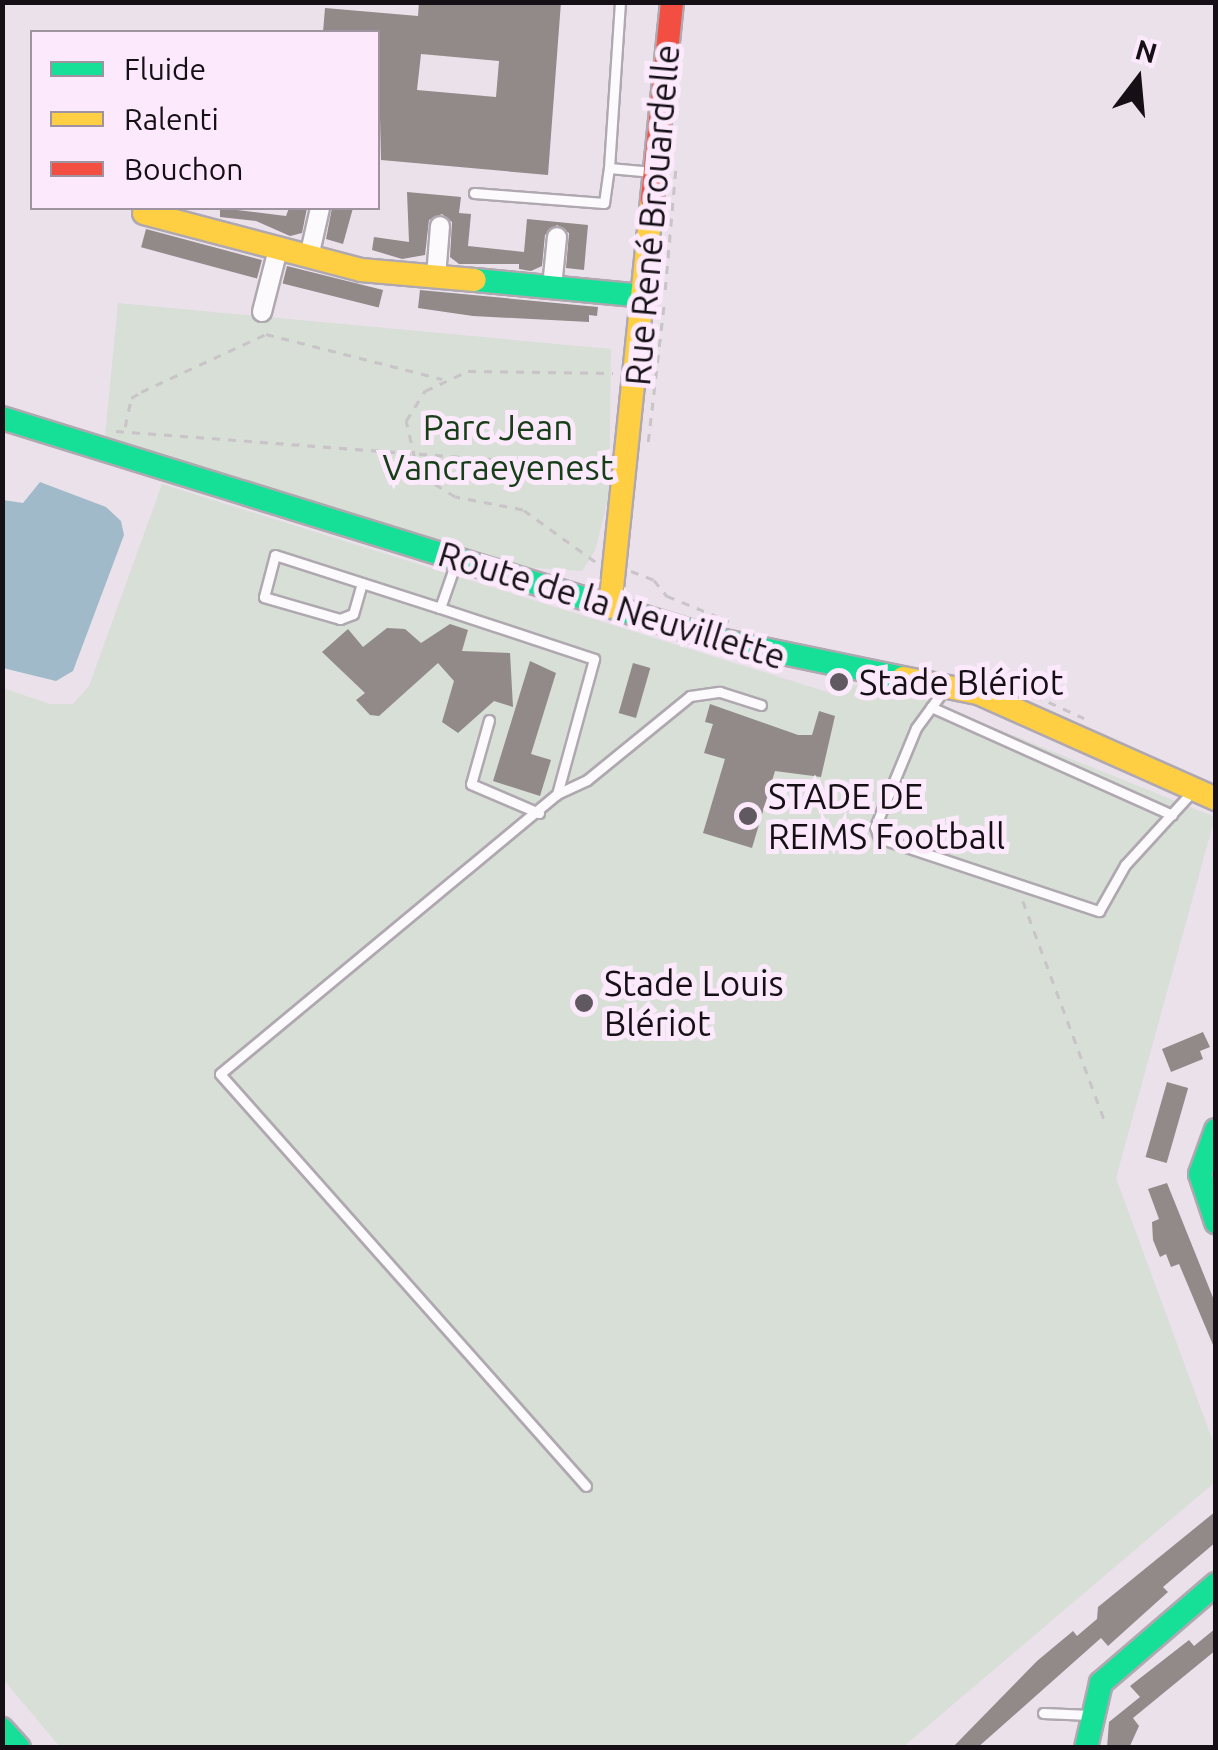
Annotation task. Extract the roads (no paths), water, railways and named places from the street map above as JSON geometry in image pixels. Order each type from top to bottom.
[{"type":"main road","name":"Rue René Brouardelle","points":[[610,607],[619,567],[672,2]]},
{"type":"main road","points":[[144,213],[197,217],[278,249],[361,270],[644,296]]},
{"type":"main road","name":"Route de la Neuvillette","points":[[2,418],[610,607],[799,660],[946,687],[1004,702],[1204,794]]},
{"type":"main road","points":[[1216,1130],[1200,1174],[1216,1222]]},
{"type":"main road","points":[[1086,1748],[1090,1715],[1110,1674],[1216,1584]]},
{"type":"main road","points":[[2,1729],[18,1748]]},
{"type":"street","points":[[308,256],[320,210]]},
{"type":"street","points":[[436,276],[440,226]]},
{"type":"street","points":[[552,287],[557,237]]},
{"type":"street","points":[[262,312],[278,249]]},
{"type":"lane","points":[[474,194],[604,203],[620,2]]},
{"type":"lane","points":[[609,168],[656,172]]},
{"type":"lane","points":[[362,583],[353,614],[340,620],[264,597],[276,555],[440,608],[594,659],[557,794]]},
{"type":"lane","points":[[440,608],[457,559]]},
{"type":"lane","points":[[946,687],[930,707],[876,833],[1017,885],[1100,910],[1125,865],[1172,816],[1204,794]]},
{"type":"lane","points":[[586,1486],[220,1074],[411,910],[452,886],[540,814],[557,794],[587,780],[690,696],[720,692],[760,705]]},
{"type":"lane","points":[[930,707],[1172,816]]},
{"type":"lane","points":[[490,720],[472,784],[540,814]]},
{"type":"lane","points":[[1044,1713],[1090,1715]]},
{"type":"water","points":[[40,482],[106,507],[121,521],[124,535],[73,671],[56,681],[3,668],[3,500],[23,503]]},
{"type":"place","name":"Stade Blériot","points":[[839,682]]},
{"type":"place","name":"STADE DE REIMS Football","points":[[748,816]]},
{"type":"place","name":"Stade Louis Blériot","points":[[584,1003]]},
{"type":"park label","name":"Parc Jean Vancraeyenest","points":[[498,447]]}]
